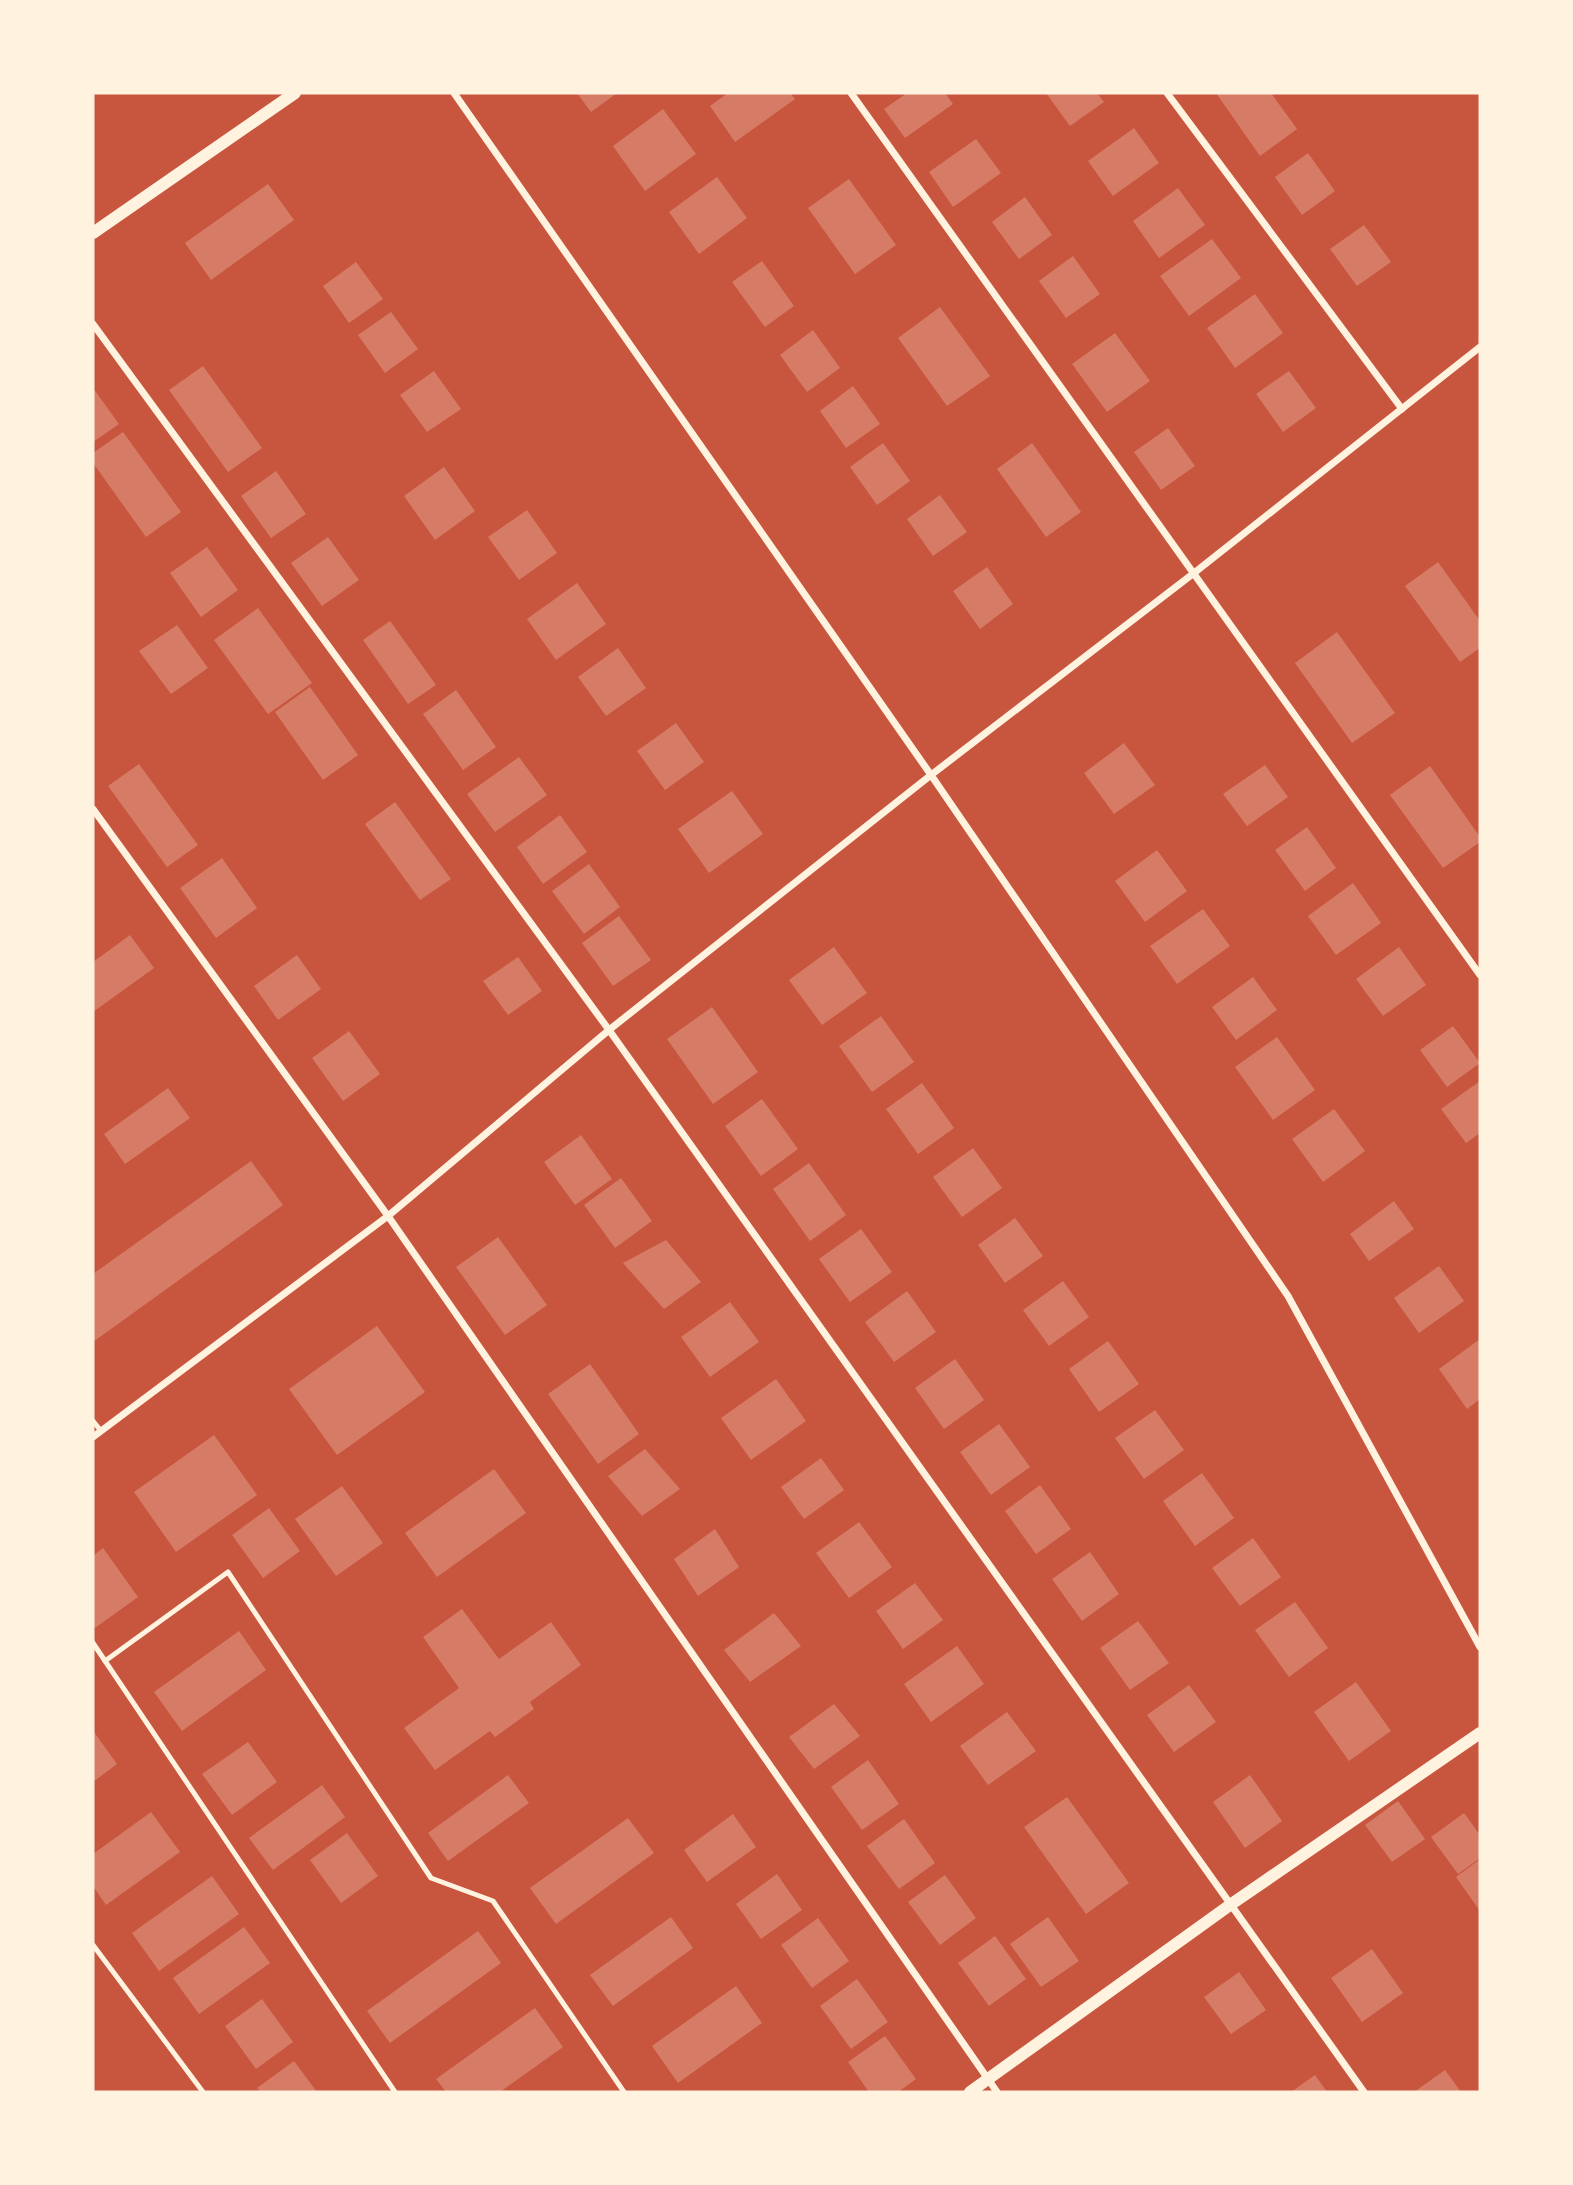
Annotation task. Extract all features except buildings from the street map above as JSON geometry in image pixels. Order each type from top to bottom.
[{"type":"street","points":[[93,233],[295,93]]},
{"type":"street","points":[[454,93],[931,775],[1288,1296],[1480,1647]]},
{"type":"street","points":[[850,93],[1480,975]]},
{"type":"street","points":[[1167,93],[1402,409]]},
{"type":"street","points":[[93,324],[609,1030],[1364,2092]]},
{"type":"street","points":[[93,1437],[388,1216],[609,1030],[1480,347]]},
{"type":"street","points":[[93,809],[388,1216],[998,2092]]},
{"type":"street","points":[[970,2092],[1230,1905],[1480,1733]]},
{"type":"lane","points":[[93,1421],[101,1431]]},
{"type":"lane","points":[[105,1661],[228,1572],[431,1878],[494,1901],[624,2092]]},
{"type":"lane","points":[[93,1643],[395,2092]]},
{"type":"lane","points":[[93,1945],[203,2092]]}]
